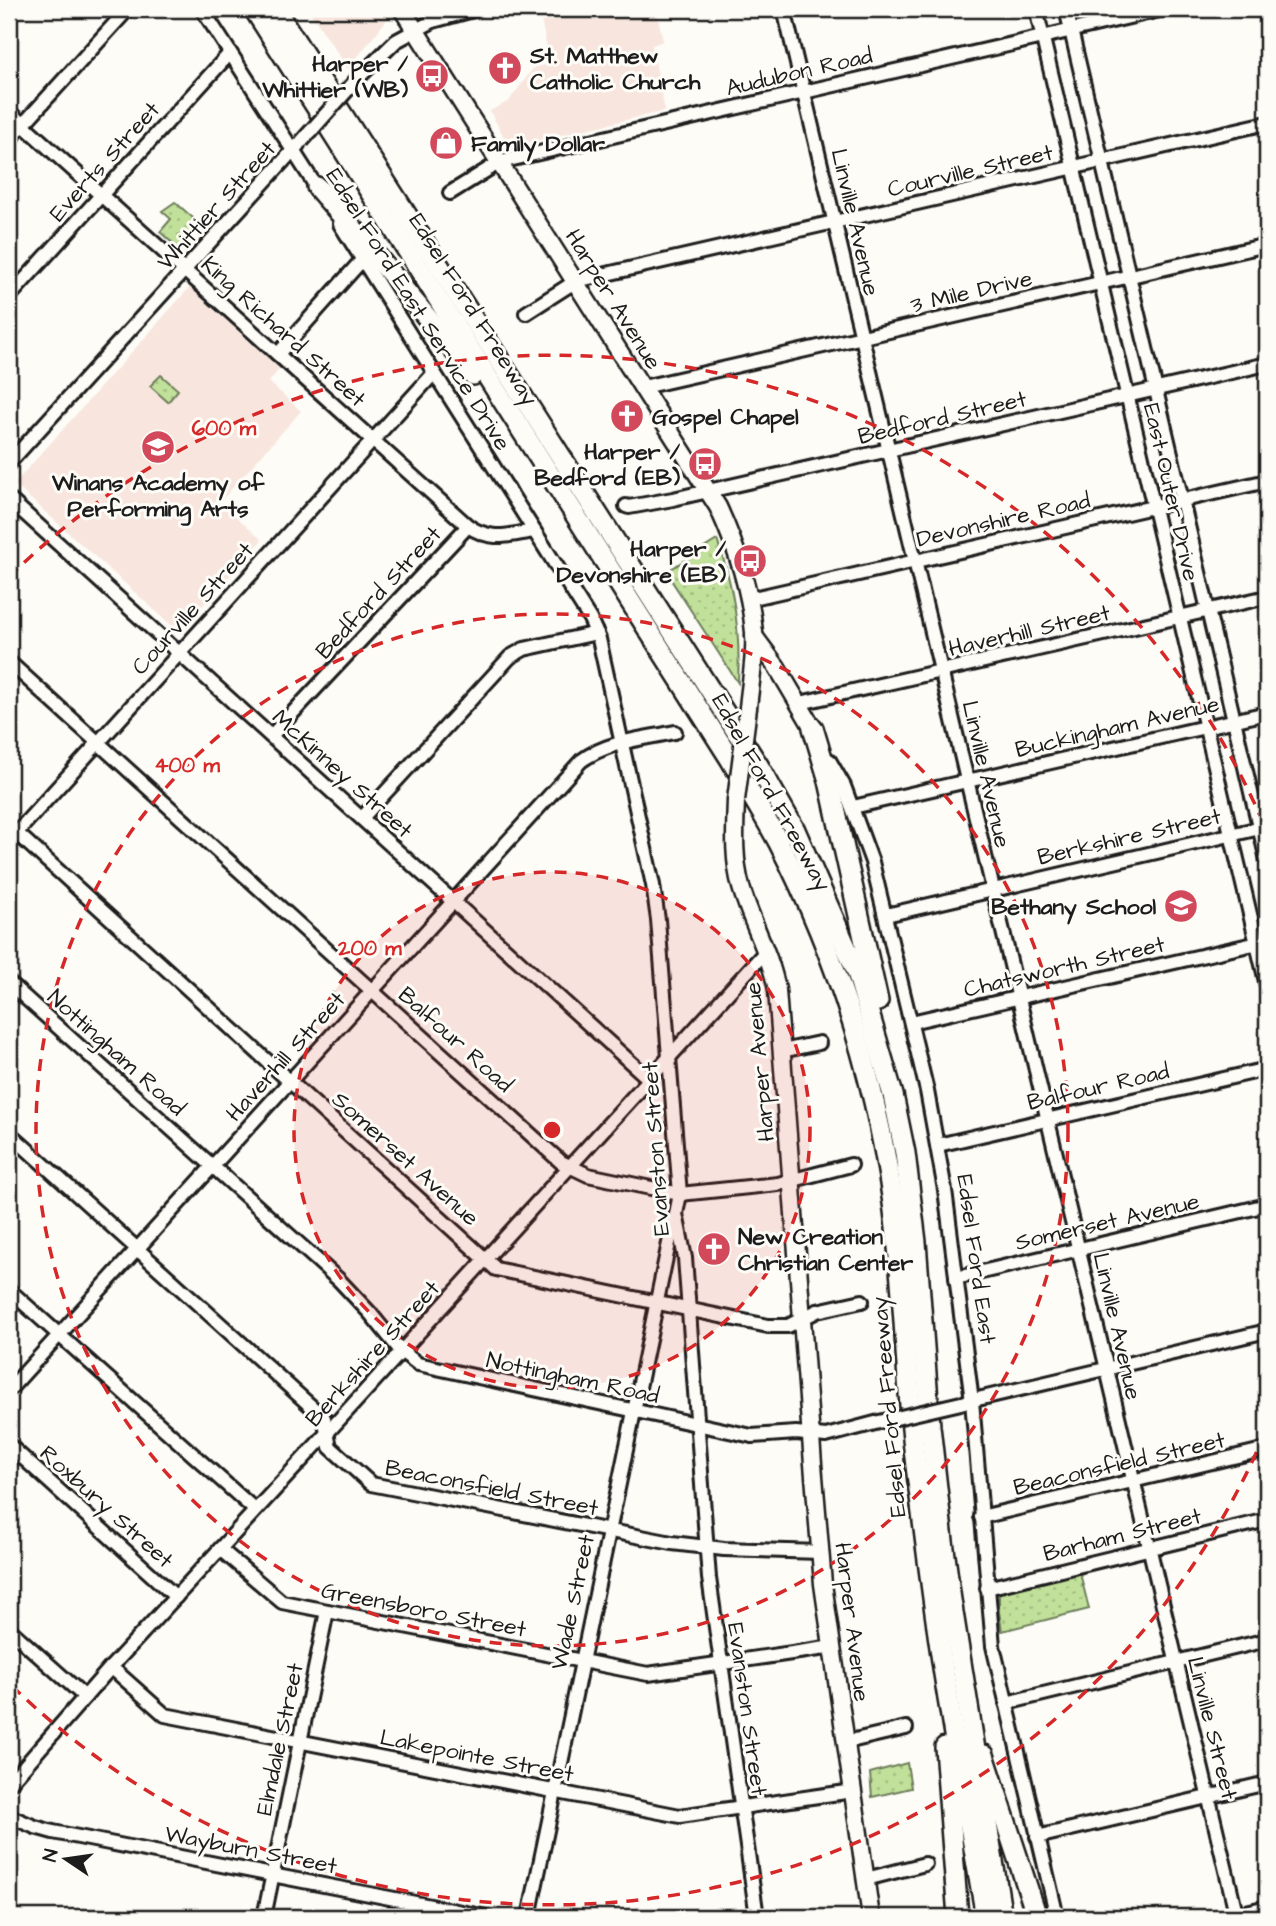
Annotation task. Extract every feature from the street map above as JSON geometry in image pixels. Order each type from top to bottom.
[{"type":"highway","name":"Edsel Ford Freeway","points":[[254,9],[731,760],[783,853],[809,907],[842,989],[874,1102],[893,1207],[912,1431],[932,1592],[986,1917]]},
{"type":"highway","name":"Edsel Ford Freeway","points":[[275,9],[770,787],[795,830],[857,972],[893,1095],[905,1153],[915,1229],[930,1426],[943,1541],[1002,1917]]},
{"type":"highway","points":[[317,187],[459,356],[508,424],[522,431]]},
{"type":"highway","points":[[813,728],[829,781],[864,937],[887,1045],[893,1095]]},
{"type":"highway","points":[[944,1676],[944,1732],[958,1917]]},
{"type":"highway","points":[[971,1728],[988,1765],[1037,1917]]},
{"type":"main road","name":"Harper Avenue","points":[[402,9],[708,490],[733,544],[749,599],[754,636],[736,800],[734,829],[737,867],[744,897],[774,971],[778,990],[821,1552],[872,1917]]},
{"type":"main road","name":"Edsel Ford East","points":[[754,636],[777,667],[813,728]]},
{"type":"street","points":[[9,139],[128,9]]},
{"type":"street","name":"Edsel Ford East Service Drive","points":[[202,9],[230,53],[298,145],[317,187],[597,633]]},
{"type":"street","name":"Whittier Street","points":[[9,463],[358,78],[396,41],[433,21],[477,9]]},
{"type":"street","name":"Linville Avenue","points":[[784,9],[1149,1549]]},
{"type":"street","name":"East Outer Drive","points":[[1036,9],[1231,834],[1262,942],[1267,986]]},
{"type":"street","name":"East Outer Drive","points":[[1066,9],[1267,860]]},
{"type":"street","name":"Audubon Road","points":[[450,193],[500,162],[1164,9]]},
{"type":"street","name":"Everts Street","points":[[9,297],[230,53]]},
{"type":"street","name":"King Richard Street","points":[[9,112],[468,526]]},
{"type":"street","name":"Courville Street","points":[[526,313],[576,281],[1267,123]]},
{"type":"street","name":"3 Mile Drive","points":[[643,387],[1267,245]]},
{"type":"street","points":[[278,354],[362,260]]},
{"type":"street","name":"Bedford Street","points":[[626,506],[633,507],[888,451],[1267,364]]},
{"type":"street","name":"Courville Street","points":[[11,833],[98,743],[433,373]]},
{"type":"street","name":"Devonshire Road","points":[[749,599],[1267,481]]},
{"type":"street","name":"McKinney Street","points":[[9,499],[649,1079]]},
{"type":"street","name":"Bedford Street","points":[[271,736],[468,526],[477,533],[500,537],[534,531]]},
{"type":"street","name":"Haverhill Street","points":[[800,703],[1267,597]]},
{"type":"street","points":[[362,818],[510,657],[524,649],[597,633]]},
{"type":"street","name":"Evanston Street","points":[[597,633],[653,885],[658,920],[680,1194],[676,1214],[685,1258],[706,1547],[757,1917]]},
{"type":"street","name":"Balfour Road","points":[[9,662],[561,1163],[588,1175],[680,1194],[778,1184],[851,1165]]},
{"type":"street","name":"Buckingham Avenue","points":[[853,807],[1267,713]]},
{"type":"street","name":"Edsel Ford East","points":[[813,728],[844,786],[872,862],[938,1145],[956,1278],[993,1646],[1057,1917]]},
{"type":"street","name":"Haverhill Street","points":[[9,1390],[581,761],[598,750],[675,732]]},
{"type":"street","name":"Berkshire Street","points":[[886,915],[1260,828]]},
{"type":"street","name":"Somerset Avenue","points":[[11,833],[496,1269],[768,1326],[788,1326],[817,1311],[862,1301]]},
{"type":"street","name":"Chatsworth Street","points":[[911,1022],[1262,942]]},
{"type":"street","name":"Berkshire Street","points":[[9,1784],[111,1667],[766,951]]},
{"type":"street","name":"Nottingham Road","points":[[9,983],[339,1280],[401,1351],[418,1364],[752,1436],[796,1433],[826,1436],[1267,1331]]},
{"type":"street","points":[[782,1051],[819,1043]]},
{"type":"street","name":"Balfour Road","points":[[938,1145],[1267,1069]]},
{"type":"street","name":"Beaconsfield Street","points":[[9,1133],[324,1418],[330,1447],[371,1484],[672,1543],[821,1552]]},
{"type":"street","name":"Somerset Avenue","points":[[956,1278],[1267,1205]]},
{"type":"street","name":"Wade Street","points":[[529,1917],[676,1214]]},
{"type":"street","points":[[9,1290],[255,1510]]},
{"type":"street","name":"Roxbury Street","points":[[9,1445],[176,1597]]},
{"type":"street","name":"Beaconsfield Street","points":[[981,1517],[1267,1449]]},
{"type":"street","name":"Barham Street","points":[[987,1588],[1267,1520]]},
{"type":"street","name":"Greensboro Street","points":[[220,1549],[282,1602],[648,1674],[833,1647]]},
{"type":"street","name":"Linville Street","points":[[1149,1549],[1208,1797],[1233,1916]]},
{"type":"street","name":"Elmdale Street","points":[[264,1917],[327,1611]]},
{"type":"street","points":[[9,1629],[85,1697]]},
{"type":"street","points":[[1006,1703],[1267,1640]]},
{"type":"street","name":"Lakepointe Street","points":[[111,1667],[165,1716],[680,1816],[853,1791]]},
{"type":"street","points":[[846,1742],[906,1728]]},
{"type":"street","points":[[1037,1838],[1267,1783]]},
{"type":"street","name":"Wayburn Street","points":[[9,1816],[35,1828],[53,1832],[487,1917]]},
{"type":"street","points":[[866,1879],[925,1864]]},
{"type":"street","points":[[1233,1916],[1267,1907]]},
{"type":"shaded area","points":[[308,9],[384,9],[389,17],[348,69]]},
{"type":"shaded area","points":[[539,9],[656,9],[663,41],[652,45],[665,111],[509,147],[490,111],[509,101],[534,67],[550,64]]},
{"type":"shaded area","name":"Winans Academy of Performing Arts","points":[[190,287],[280,368],[269,382],[301,411],[220,502],[262,540],[179,632],[14,484]]},
{"type":"green space","points":[[175,202],[201,225],[179,249],[160,232],[171,219],[162,211]]},
{"type":"green space","points":[[161,375],[178,390],[168,402],[150,386]]},
{"type":"green space","points":[[717,540],[735,610],[738,683],[666,572]]},
{"type":"green space","points":[[1080,1573],[1089,1609],[1002,1631],[999,1593]]},
{"type":"green space","points":[[907,1763],[911,1788],[872,1797],[870,1773]]},
{"type":"place","name":"St. Matthew Catholic Church","points":[[505,68]]},
{"type":"place","name":"Harper / Whittier (WB)","points":[[432,76]]},
{"type":"place","name":"Family Dollar","points":[[446,143]]},
{"type":"place","name":"Gospel Chapel","points":[[627,416]]},
{"type":"place","name":"Winans Academy of Performing Arts","points":[[158,447]]},
{"type":"place","name":"Harper / Bedford (EB)","points":[[705,464]]},
{"type":"place","name":"Harper / Devonshire (EB)","points":[[750,561]]},
{"type":"place","name":"Bethany School","points":[[1181,906]]},
{"type":"place","name":"New Creation Christian Center","points":[[714,1249]]}]
